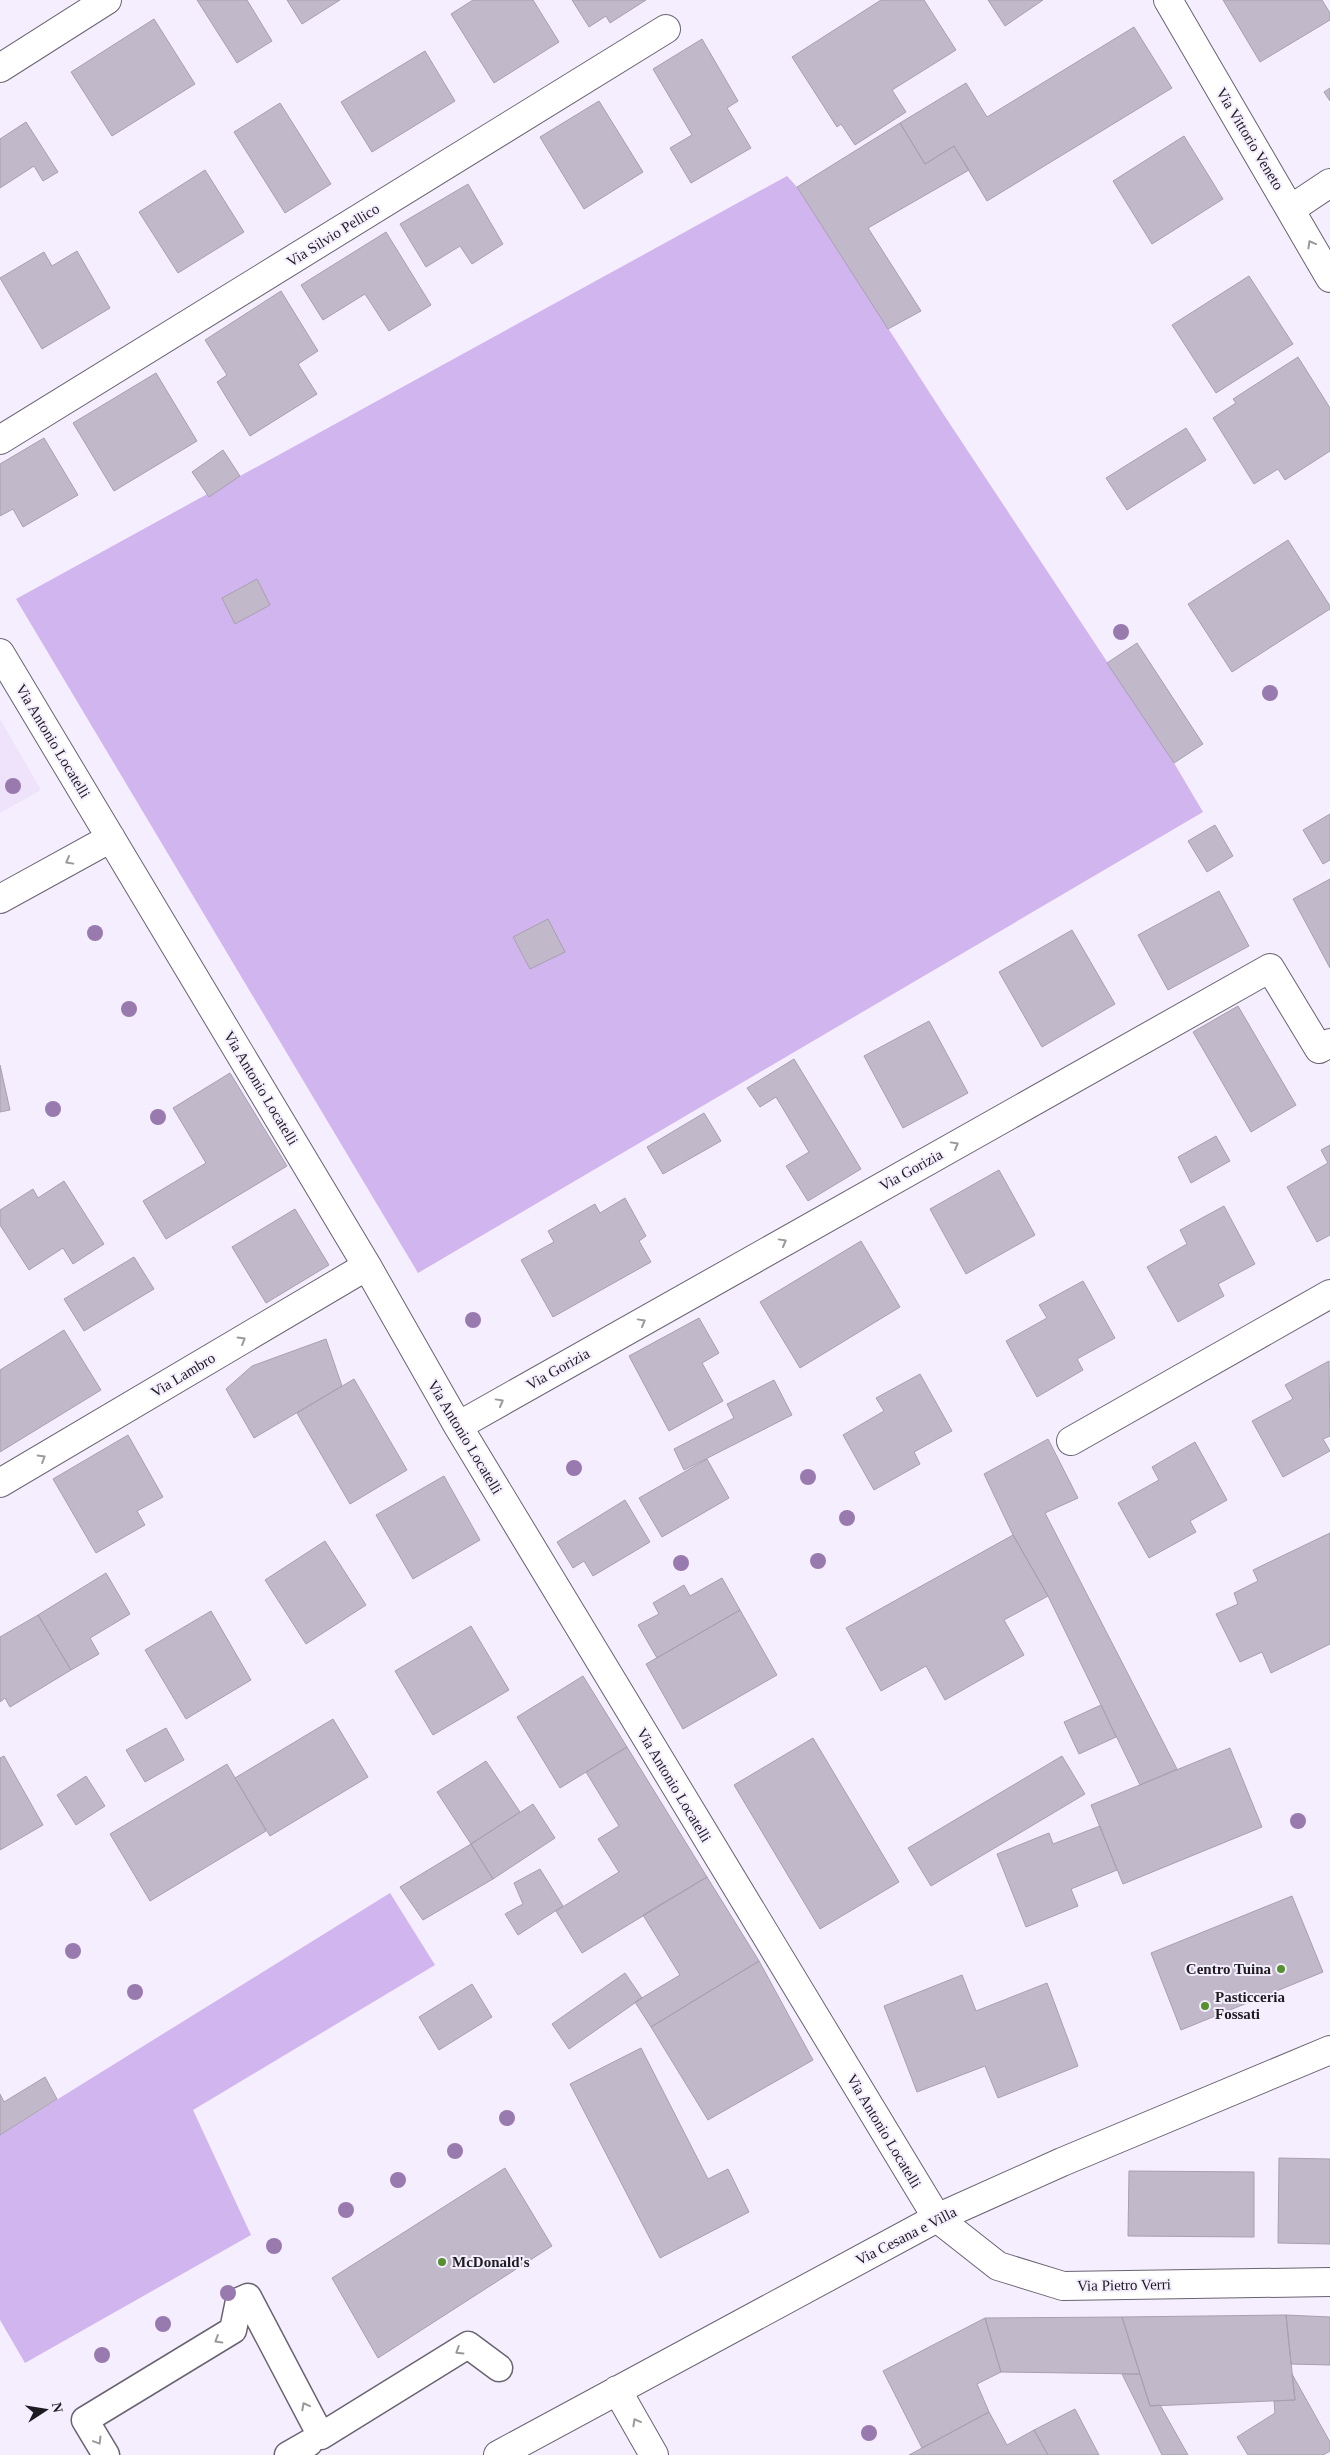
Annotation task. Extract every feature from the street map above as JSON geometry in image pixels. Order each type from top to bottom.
[{"type":"street","points":[[0,68],[107,0]]},
{"type":"street","name":"Via Vittorio Veneto","points":[[1168,0],[1330,278]]},
{"type":"street","name":"Via Silvio Pellico","points":[[0,440],[666,29]]},
{"type":"street","points":[[1291,209],[1330,183]]},
{"type":"street","name":"Via Antonio Locatelli","points":[[0,653],[367,1266],[458,1426],[937,2218]]},
{"type":"street","points":[[0,899],[111,838]]},
{"type":"street","name":"Via Gorizia","points":[[458,1426],[1270,968],[1319,1049],[1330,1042]]},
{"type":"street","name":"Via Lambro","points":[[0,1483],[367,1266]]},
{"type":"street","points":[[1071,1441],[1330,1294]]},
{"type":"street","name":"Via Cesana e Villa","points":[[498,2455],[937,2218],[1062,2162],[1330,2050]]},
{"type":"street","name":"Via Pietro Verri","points":[[937,2218],[998,2266],[1063,2286],[1330,2282]]},
{"type":"street","points":[[618,2390],[654,2455]]},
{"type":"lane","points":[[106,2455],[85,2420],[233,2330],[239,2301],[248,2297],[321,2436],[468,2345],[499,2368]]},
{"type":"shaded area","points":[[787,176],[797,187],[944,415],[1174,763],[1203,812],[418,1273],[16,599]]},
{"type":"shaded area","points":[[0,719],[41,790],[0,813]]},
{"type":"shaded area","points":[[390,1893],[435,1965],[193,2110],[251,2235],[25,2363],[0,2320],[0,2135]]},
{"type":"building","points":[[197,0],[247,0],[272,41],[237,63]]},
{"type":"building","points":[[287,0],[340,0],[302,24]]},
{"type":"building","points":[[473,0],[533,0],[559,42],[494,83],[451,14]]},
{"type":"building","points":[[572,0],[646,0],[610,23],[606,16],[589,27]]},
{"type":"building","points":[[881,0],[924,0],[956,50],[892,90],[906,112],[855,145],[841,124],[837,127],[792,57]]},
{"type":"building","points":[[988,0],[1043,0],[1005,26]]},
{"type":"building","points":[[1223,0],[1322,0],[1330,13],[1330,20],[1260,62]]},
{"type":"building","points":[[154,19],[195,84],[112,136],[71,72]]},
{"type":"building","points":[[1134,27],[1172,88],[987,201],[954,146],[925,164],[900,123],[966,83],[987,117]]},
{"type":"building","points":[[702,39],[738,101],[727,108],[751,148],[691,183],[670,148],[692,135],[653,69]]},
{"type":"building","points":[[425,51],[455,101],[372,152],[341,102]]},
{"type":"building","points":[[1330,88],[1330,101],[1324,92]]},
{"type":"building","points":[[599,101],[643,172],[584,209],[540,137]]},
{"type":"building","points":[[280,103],[331,184],[285,213],[234,132]]},
{"type":"building","points":[[26,122],[58,172],[43,181],[34,166],[0,188],[0,139]]},
{"type":"building","points":[[900,123],[925,164],[954,146],[969,170],[868,228],[921,311],[888,329],[797,187]]},
{"type":"building","points":[[1184,136],[1223,199],[1152,244],[1113,181]]},
{"type":"building","points":[[205,170],[244,232],[178,273],[139,212]]},
{"type":"building","points":[[468,184],[503,244],[472,264],[460,246],[426,267],[400,224]]},
{"type":"building","points":[[386,232],[431,305],[389,331],[365,294],[323,320],[301,285]]},
{"type":"building","points":[[77,251],[110,308],[42,349],[0,278],[44,252],[52,266]]},
{"type":"building","points":[[1249,276],[1293,344],[1216,393],[1172,325]]},
{"type":"building","points":[[281,291],[318,351],[298,364],[317,394],[250,436],[217,382],[227,375],[205,340]]},
{"type":"building","points":[[1298,357],[1330,408],[1330,451],[1285,480],[1278,469],[1254,484],[1213,418],[1236,403],[1233,399]]},
{"type":"building","points":[[156,373],[197,441],[114,491],[73,423]]},
{"type":"building","points":[[1186,428],[1206,460],[1127,510],[1106,478]]},
{"type":"building","points":[[44,438],[78,495],[23,527],[13,509],[0,516],[0,464]]},
{"type":"building","points":[[223,450],[240,476],[209,497],[192,472]]},
{"type":"building","points":[[1288,540],[1330,606],[1330,609],[1232,672],[1188,604]]},
{"type":"building","points":[[257,579],[270,605],[235,624],[222,598]]},
{"type":"building","points":[[1137,643],[1203,744],[1174,763],[1107,663]]},
{"type":"building","points":[[1330,814],[1330,860],[1323,864],[1303,830]]},
{"type":"building","points":[[1215,825],[1233,856],[1207,872],[1188,841]]},
{"type":"building","points":[[1330,879],[1330,968],[1293,899]]},
{"type":"building","points":[[1219,891],[1249,946],[1168,990],[1138,935]]},
{"type":"building","points":[[548,919],[565,952],[530,969],[513,937]]},
{"type":"building","points":[[1072,930],[1115,1004],[1042,1047],[999,972]]},
{"type":"building","points":[[1238,1006],[1296,1105],[1251,1132],[1193,1032]]},
{"type":"building","points":[[929,1021],[968,1093],[903,1128],[864,1056]]},
{"type":"building","points":[[794,1059],[861,1169],[808,1201],[786,1166],[809,1152],[776,1097],[760,1107],[747,1088]]},
{"type":"building","points":[[0,1065],[10,1110],[0,1112]]},
{"type":"building","points":[[230,1073],[287,1166],[166,1239],[143,1201],[206,1163],[173,1108]]},
{"type":"building","points":[[704,1113],[721,1141],[663,1174],[647,1147]]},
{"type":"building","points":[[1216,1136],[1230,1161],[1191,1183],[1178,1157]]},
{"type":"building","points":[[1330,1145],[1330,1235],[1317,1242],[1287,1187],[1328,1163],[1321,1150]]},
{"type":"building","points":[[999,1170],[1035,1235],[966,1274],[930,1209]]},
{"type":"building","points":[[64,1181],[104,1244],[73,1264],[63,1248],[29,1270],[0,1225],[0,1210],[33,1189],[38,1198]]},
{"type":"building","points":[[625,1198],[646,1236],[639,1241],[651,1262],[553,1317],[521,1260],[554,1242],[548,1231],[595,1204],[600,1213]]},
{"type":"building","points":[[1224,1206],[1255,1264],[1218,1284],[1224,1296],[1178,1322],[1147,1267],[1187,1244],[1180,1230]]},
{"type":"building","points":[[295,1209],[329,1265],[266,1303],[232,1247]]},
{"type":"building","points":[[861,1241],[900,1307],[800,1368],[760,1302]]},
{"type":"building","points":[[134,1257],[154,1289],[84,1331],[64,1299]]},
{"type":"building","points":[[1083,1281],[1115,1338],[1077,1359],[1083,1370],[1037,1397],[1006,1341],[1047,1318],[1039,1305]]},
{"type":"building","points":[[699,1318],[719,1353],[702,1363],[723,1401],[669,1431],[629,1356]]},
{"type":"building","points":[[64,1330],[101,1390],[0,1452],[0,1370]]},
{"type":"building","points":[[326,1339],[342,1386],[254,1438],[226,1389],[252,1366]]},
{"type":"building","points":[[1329,1361],[1330,1436],[1323,1439],[1330,1451],[1283,1477],[1252,1421],[1293,1399],[1285,1385]]},
{"type":"building","points":[[920,1374],[952,1431],[914,1452],[920,1464],[874,1490],[843,1435],[884,1411],[876,1398]]},
{"type":"building","points":[[354,1379],[407,1470],[350,1504],[297,1413]]},
{"type":"building","points":[[774,1380],[792,1415],[684,1470],[674,1449],[734,1418],[727,1404]]},
{"type":"building","points":[[128,1435],[163,1497],[137,1511],[145,1525],[96,1553],[53,1479]]},
{"type":"building","points":[[1048,1439],[1078,1498],[1045,1513],[1177,1769],[1140,1785],[1048,1596],[1013,1535],[984,1474]]},
{"type":"building","points":[[1195,1442],[1227,1500],[1190,1521],[1196,1532],[1149,1558],[1118,1503],[1159,1480],[1152,1467]]},
{"type":"building","points":[[707,1459],[729,1498],[662,1537],[639,1498]]},
{"type":"building","points":[[444,1476],[480,1540],[413,1579],[376,1515]]},
{"type":"building","points":[[625,1500],[650,1542],[593,1576],[584,1561],[573,1568],[557,1542]]},
{"type":"building","points":[[1330,1533],[1330,1644],[1271,1673],[1262,1652],[1240,1662],[1216,1614],[1238,1604],[1234,1593],[1258,1581],[1253,1570]]},
{"type":"building","points":[[1013,1535],[1048,1596],[1004,1620],[1024,1655],[945,1700],[926,1666],[881,1691],[846,1628]]},
{"type":"building","points":[[325,1541],[366,1605],[306,1644],[265,1580]]},
{"type":"building","points":[[106,1573],[130,1614],[90,1638],[99,1654],[71,1670],[38,1615]]},
{"type":"building","points":[[722,1578],[740,1610],[657,1658],[638,1625],[659,1614],[653,1603],[684,1585],[690,1596]]},
{"type":"building","points":[[740,1610],[777,1675],[683,1729],[646,1664]]},
{"type":"building","points":[[211,1611],[251,1680],[186,1719],[145,1650]]},
{"type":"building","points":[[38,1615],[71,1670],[10,1707],[5,1698],[0,1702],[0,1637]]},
{"type":"building","points":[[471,1626],[509,1690],[433,1735],[395,1671]]},
{"type":"building","points":[[583,1676],[627,1747],[560,1788],[517,1717]]},
{"type":"building","points":[[1101,1705],[1116,1737],[1079,1754],[1064,1722]]},
{"type":"building","points":[[333,1719],[368,1777],[270,1836],[235,1778]]},
{"type":"building","points":[[166,1728],[184,1760],[145,1782],[126,1750]]},
{"type":"building","points":[[813,1738],[899,1882],[820,1929],[734,1785]]},
{"type":"building","points":[[627,1747],[707,1877],[582,1953],[556,1911],[619,1872],[598,1839],[619,1826],[586,1772]]},
{"type":"building","points":[[1230,1748],[1262,1827],[1123,1884],[1091,1805]]},
{"type":"building","points":[[4,1756],[43,1825],[0,1850],[0,1758]]},
{"type":"building","points":[[1062,1756],[1085,1794],[931,1886],[908,1848]]},
{"type":"building","points":[[486,1761],[520,1812],[471,1844],[437,1792]]},
{"type":"building","points":[[227,1764],[266,1831],[150,1901],[110,1834]]},
{"type":"building","points":[[86,1776],[105,1806],[76,1825],[57,1795]]},
{"type":"building","points":[[533,1804],[555,1838],[493,1879],[471,1844]]},
{"type":"building","points":[[1100,1826],[1117,1870],[1071,1889],[1078,1906],[1026,1927],[997,1854],[1049,1833],[1053,1844]]},
{"type":"building","points":[[471,1844],[493,1879],[423,1920],[400,1887]]},
{"type":"building","points":[[540,1869],[563,1906],[518,1935],[505,1914],[523,1904],[514,1883]]},
{"type":"building","points":[[707,1877],[759,1961],[651,2027],[635,2002],[680,1975],[643,1915]]},
{"type":"building","points":[[1292,1896],[1323,1972],[1181,2030],[1151,1953]]},
{"type":"building","points":[[759,1961],[813,2060],[708,2120],[651,2027]]},
{"type":"building","points":[[625,1973],[642,1998],[569,2049],[552,2024]]},
{"type":"building","points":[[962,1975],[976,2011],[1047,1983],[1078,2066],[998,2098],[985,2066],[917,2092],[884,2006]]},
{"type":"building","points":[[472,1984],[492,2017],[439,2050],[419,2017]]},
{"type":"building","points":[[641,2048],[708,2179],[728,2169],[749,2212],[660,2258],[570,2084]]},
{"type":"building","points":[[45,2077],[57,2099],[0,2135],[0,2094],[4,2102]]},
{"type":"building","points":[[1279,2158],[1330,2159],[1330,2244],[1278,2243]]},
{"type":"building","name":"McDonald's","points":[[505,2168],[552,2246],[378,2358],[332,2278]]},
{"type":"building","points":[[1129,2171],[1254,2172],[1254,2237],[1128,2236]]},
{"type":"building","points":[[1286,2315],[1330,2317],[1330,2365],[1291,2364]]},
{"type":"building","points":[[1286,2315],[1295,2400],[1150,2406],[1122,2317]]},
{"type":"building","points":[[1122,2317],[1140,2374],[1001,2372],[985,2318]]},
{"type":"building","points":[[985,2318],[1001,2372],[977,2384],[989,2412],[922,2448],[883,2371]]},
{"type":"building","points":[[1122,2374],[1140,2374],[1150,2406],[1160,2405],[1188,2455],[1162,2455]]},
{"type":"building","points":[[1292,2374],[1330,2442],[1330,2451],[1323,2455],[1248,2455],[1237,2437],[1275,2413],[1274,2401],[1295,2400]]},
{"type":"building","points":[[1075,2409],[1099,2455],[1048,2455],[1034,2430]]},
{"type":"building","points":[[989,2412],[1007,2445],[1034,2430],[1048,2455],[909,2455]]},
{"type":"place","name":"Centro Tuina","points":[[1281,1969]]},
{"type":"place","name":"Pasticceria Fossati","points":[[1205,2006]]},
{"type":"place","name":"McDonald's","points":[[442,2262]]}]
